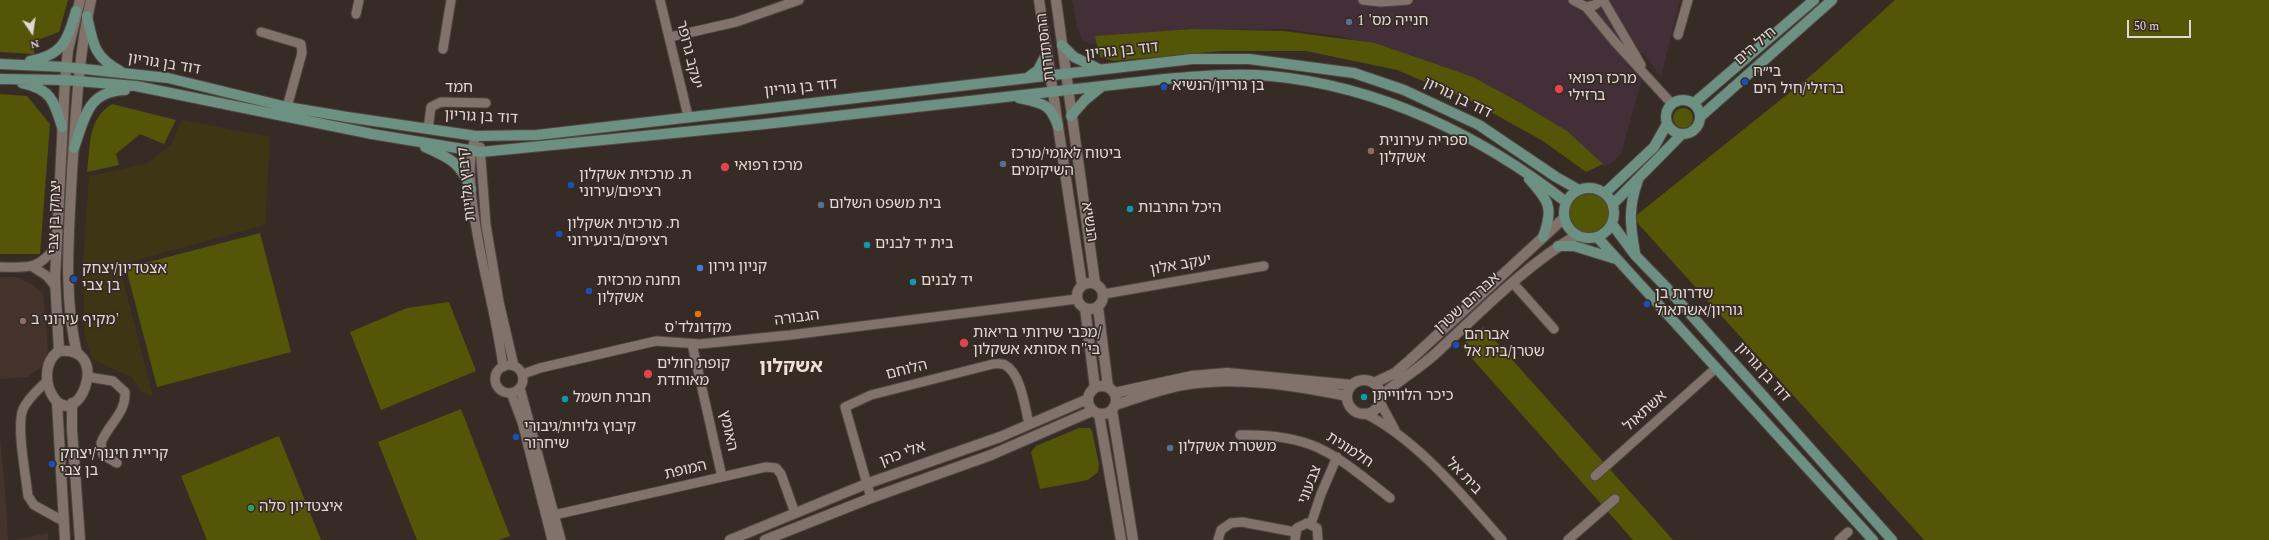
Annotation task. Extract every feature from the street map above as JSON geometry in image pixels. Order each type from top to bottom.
[{"type":"main road","name":"חיל הים","points":[[1694,103],[1814,0]]},
{"type":"main road","name":"חיל הים","points":[[1700,117],[1832,0]]},
{"type":"main road","points":[[4,64],[41,59],[56,53],[65,41],[76,12]]},
{"type":"main road","points":[[87,16],[92,41],[98,55],[107,64],[123,73]]},
{"type":"main road","points":[[1062,45],[1076,59],[1101,70]]},
{"type":"main road","points":[[1027,78],[1038,70],[1046,53]]},
{"type":"main road","name":"דוד בן גוריון","points":[[4,64],[78,68],[168,78],[287,107],[476,136],[537,135],[688,116],[1192,59],[1248,59],[1354,73],[1404,90],[1479,125],[1556,177],[1579,190]]},
{"type":"main road","name":"דוד בן גוריון","points":[[0,79],[65,80],[153,89],[408,140],[481,152],[765,124],[1165,79],[1226,75],[1271,76],[1330,85],[1381,99],[1446,126],[1521,170],[1543,184],[1566,202]]},
{"type":"main road","points":[[0,79],[24,83],[39,88],[47,93],[52,98],[62,127]]},
{"type":"main road","points":[[1071,116],[1085,100],[1101,86]]},
{"type":"main road","points":[[74,148],[90,105],[96,99],[112,90],[153,89]]},
{"type":"main road","points":[[1012,96],[1048,106],[1053,112],[1058,126]]},
{"type":"main road","points":[[1605,193],[1654,147],[1667,124],[1666,113],[1672,104],[1680,100],[1694,103],[1700,117],[1697,127],[1693,131],[1682,134],[1613,204]]},
{"type":"main road","points":[[1667,124],[1673,131],[1682,134]]},
{"type":"main road","points":[[408,140],[455,162],[464,172],[471,189]]},
{"type":"main road","points":[[1521,170],[1549,203],[1549,220],[1544,237]]},
{"type":"main road","points":[[1635,255],[1630,215],[1634,192],[1639,178]]},
{"type":"main road","points":[[1592,188],[1605,193],[1613,204],[1615,216],[1608,231],[1597,237],[1589,239],[1577,236],[1568,228],[1564,218],[1566,202],[1579,190],[1592,188]]},
{"type":"main road","name":"דוד בן גוריון","points":[[1612,224],[1635,255],[1892,540]]},
{"type":"main road","name":"דוד בן גוריון","points":[[1597,237],[1873,540]]},
{"type":"main road","points":[[1558,246],[1574,246],[1617,260]]},
{"type":"street","name":"יצחק בן צבי","points":[[59,351],[55,286],[62,127],[66,67],[76,12],[80,0]]},
{"type":"street","name":"יצחק בן צבי","points":[[76,354],[70,325],[70,208],[78,68],[90,0]]},
{"type":"street","points":[[356,14],[359,0]]},
{"type":"street","points":[[444,49],[451,0]]},
{"type":"street","name":"יעקב גרופר","points":[[660,0],[688,116]]},
{"type":"street","points":[[670,37],[736,22],[799,0]]},
{"type":"street","name":"ההסתדרות","points":[[1039,0],[1052,92]]},
{"type":"street","name":"ההסתדרות","points":[[1056,0],[1067,90]]},
{"type":"street","points":[[1363,0],[1381,2],[1408,0]]},
{"type":"street","points":[[1574,0],[1586,7],[1615,42],[1647,75],[1672,104]]},
{"type":"street","points":[[1586,7],[1595,5],[1602,0],[1624,33],[1647,75]]},
{"type":"street","points":[[1678,35],[1688,0]]},
{"type":"street","points":[[261,32],[301,44],[302,53],[287,107]]},
{"type":"street","name":"הנשיא","points":[[1067,90],[1095,283]]},
{"type":"street","name":"הנשיא","points":[[1052,92],[1082,285]]},
{"type":"street","name":"חמד","points":[[428,129],[430,107],[441,102],[486,104]]},
{"type":"street","name":"קיבוץ גלויות","points":[[476,136],[481,152],[486,226],[499,302],[514,366]]},
{"type":"street","name":"קיבוץ גלויות","points":[[476,136],[470,151],[471,189],[479,250],[499,338],[503,367]]},
{"type":"street","name":"אברהם שטרן","points":[[1374,383],[1395,373],[1410,360],[1564,218]]},
{"type":"street","name":"אברהם שטרן","points":[[1380,399],[1428,360],[1513,283],[1558,246],[1577,236]]},
{"type":"street","points":[[0,267],[33,267],[47,258],[56,247]]},
{"type":"street","name":"יעקב אלון","points":[[1104,294],[1264,266]]},
{"type":"street","points":[[33,267],[47,276],[55,286]]},
{"type":"street","points":[[1090,282],[1095,283],[1100,286],[1104,294],[1102,303],[1098,307],[1089,309],[1085,308],[1077,299],[1077,292],[1082,285],[1090,282]]},
{"type":"street","points":[[1513,283],[1554,329]]},
{"type":"street","name":"הגבורה","points":[[523,374],[540,368],[656,341],[670,340],[692,344],[790,335],[1077,299]]},
{"type":"street","points":[[1098,307],[1133,540]]},
{"type":"street","points":[[1085,308],[1095,388]]},
{"type":"street","name":"האומץ","points":[[692,344],[722,477]]},
{"type":"street","points":[[57,402],[64,405],[72,403],[85,392],[88,377],[85,364],[72,351],[59,351],[51,359],[48,368],[48,381],[53,396],[57,402],[65,540]]},
{"type":"street","name":"הלוחם","points":[[871,498],[845,407],[871,395],[993,364],[1004,364],[1012,369],[1017,378],[1029,424]]},
{"type":"street","points":[[514,366],[523,374],[523,382],[520,388],[511,393],[502,391],[497,385],[497,373],[503,367],[514,366]]},
{"type":"street","name":"אשתאול","points":[[1595,476],[1716,368]]},
{"type":"street","points":[[1121,540],[1096,413],[1088,403],[1090,392],[1095,388],[1111,390],[1208,374],[1247,374],[1352,385]]},
{"type":"street","points":[[88,377],[113,381],[125,392],[125,400],[121,412],[101,443],[104,455],[116,463]]},
{"type":"street","points":[[1360,380],[1374,383],[1380,399],[1374,410],[1359,413],[1350,406],[1347,396],[1352,385],[1360,380]]},
{"type":"street","points":[[48,381],[31,398],[23,409],[21,423],[28,496],[34,505],[63,521]]},
{"type":"street","points":[[1096,413],[1181,386],[1219,381],[1266,383],[1347,396]]},
{"type":"street","points":[[520,388],[561,540]]},
{"type":"street","points":[[511,393],[522,422],[552,540]]},
{"type":"street","name":"אלי כהן","points":[[730,540],[866,484],[1000,437],[1088,398]]},
{"type":"street","name":"בית אל","points":[[1380,399],[1400,436]]},
{"type":"street","points":[[72,403],[72,430],[80,540]]},
{"type":"street","name":"אלי כהן","points":[[765,540],[871,498],[992,455],[1096,413]]},
{"type":"street","name":"בית אל","points":[[1364,413],[1400,436],[1429,462],[1502,540]]},
{"type":"street","name":"חלמונית","points":[[1240,435],[1269,434],[1289,437],[1316,446],[1337,457],[1390,498]]},
{"type":"street","name":"צבעוני","points":[[1311,524],[1321,494],[1337,457]]},
{"type":"street","name":"המופת","points":[[554,515],[766,467],[776,468],[781,474],[795,513]]},
{"type":"street","points":[[1568,540],[1615,499]]},
{"type":"street","points":[[1218,540],[1221,530],[1231,523],[1242,522],[1295,536],[1303,524],[1311,524],[1317,528],[1319,540]]},
{"type":"street","points":[[1839,540],[1848,532]]},
{"type":"shaded area","points":[[0,0],[68,0],[59,32],[35,41],[34,54],[0,52]]},
{"type":"shaded area","name":"מרכז רפואי ברזילי","points":[[1072,0],[1680,0],[1661,77],[1643,53],[1627,65],[1642,79],[1621,154],[1613,162],[1604,166],[1592,163],[1390,52],[1345,37],[1286,29],[1217,30],[1090,44],[1082,41],[1077,27]]},
{"type":"shaded area","points":[[1895,0],[2269,0],[2269,540],[1924,540],[1633,218],[1814,73]]},
{"type":"shaded area","points":[[1193,29],[1284,31],[1375,43],[1473,77],[1567,131],[1603,164],[1586,172],[1543,141],[1471,101],[1397,70],[1306,51],[1222,51],[1114,61],[1100,57],[1095,36]]},
{"type":"shaded area","points":[[0,94],[27,96],[50,124],[40,254],[0,254]]},
{"type":"shaded area","points":[[112,104],[176,120],[164,144],[140,134],[116,154],[119,165],[87,172],[90,142],[94,125],[104,110]]},
{"type":"shaded area","points":[[1679,108],[1687,108],[1693,114],[1693,122],[1687,128],[1679,128],[1673,122],[1673,114]]},
{"type":"shaded area","points":[[1589,194],[1604,200],[1610,215],[1604,230],[1589,236],[1574,230],[1568,215],[1574,200]]},
{"type":"shaded area","points":[[260,233],[291,352],[157,387],[126,268]]},
{"type":"shaded area","name":"מקיף עירוני ב'","points":[[0,277],[16,277],[31,284],[43,293],[48,349],[43,365],[28,377],[0,379]]},
{"type":"shaded area","points":[[449,302],[476,371],[381,410],[350,332],[407,308]]},
{"type":"shaded area","points":[[1483,327],[1673,540],[1633,540],[1461,346]]},
{"type":"shaded area","points":[[461,409],[510,536],[499,540],[417,540],[378,442]]},
{"type":"shaded area","points":[[1079,428],[1090,428],[1092,431],[1099,464],[1098,472],[1088,480],[1040,489],[1031,452],[1036,446]]},
{"type":"shaded area","name":"איצטדיון סלה","points":[[279,436],[321,540],[207,540],[181,476]]},
{"type":"shaded area","points":[[0,438],[5,488],[8,540],[0,540]]},
{"type":"shaded area","points":[[48,533],[48,540],[15,540]]},
{"type":"sand","points":[[182,120],[270,137],[265,225],[119,265],[153,396],[141,392],[133,378],[92,359],[85,337],[83,262],[89,176],[146,164],[171,145]]},
{"type":"place","name":"חנייה מס' 1","points":[[1349,22]]},
{"type":"place","name":"בי״ח ברזילי/חיל הים","points":[[1745,82]]},
{"type":"place","name":"בן גוריון/הנשיא","points":[[1164,87]]},
{"type":"place","name":"מרכז רפואי ברזילי","points":[[1559,89]]},
{"type":"place","name":"ספריה עירונית אשקלון","points":[[1371,151]]},
{"type":"place","name":"ביטוח לאומי/מרכז השיקומים","points":[[1003,164]]},
{"type":"place","name":"מרכז רפואי","points":[[725,167]]},
{"type":"place","name":"ת. מרכזית אשקלון רציפים/עירוני","points":[[571,185]]},
{"type":"place","name":"בית משפט השלום","points":[[821,205]]},
{"type":"place","name":"היכל התרבות","points":[[1130,209]]},
{"type":"place","name":"ת. מרכזית אשקלון רציפים/בינעירוני","points":[[559,234]]},
{"type":"place","name":"בית יד לבנים","points":[[867,245]]},
{"type":"place","name":"קניון גירון","points":[[700,268]]},
{"type":"place","name":"אצטדיון/יצחק בן צבי","points":[[74,279]]},
{"type":"place","name":"יד לבנים","points":[[913,282]]},
{"type":"place","name":"תחנה מרכזית אשקלון","points":[[589,291]]},
{"type":"place","name":"שדרות בן גוריון/אשתאול","points":[[1647,304]]},
{"type":"place","name":"מקדונלד'ס","points":[[698,314]]},
{"type":"place","name":"מקיף עירוני ב'","points":[[23,321]]},
{"type":"place","name":"מכבי שירותי בריאות/ בי\"ח אסותא אשקלון","points":[[964,343]]},
{"type":"place","name":"אברהם שטרן/בית אל","points":[[1456,345]]},
{"type":"place","name":"קופת חולים מאוחדת","points":[[648,374]]},
{"type":"place","name":"כיכר הלווייתן","points":[[1364,397]]},
{"type":"place","name":"חברת חשמל","points":[[565,399]]},
{"type":"place","name":"קיבוץ גלויות/גיבורי שיחרור","points":[[516,437]]},
{"type":"place","name":"משטרת אשקלון","points":[[1170,448]]},
{"type":"place","name":"קריית חינוך/יצחק בן צבי","points":[[52,464]]},
{"type":"place","name":"איצטדיון סלה","points":[[251,508]]},
{"type":"district","name":"אשקלון","points":[[791,368]]}]
